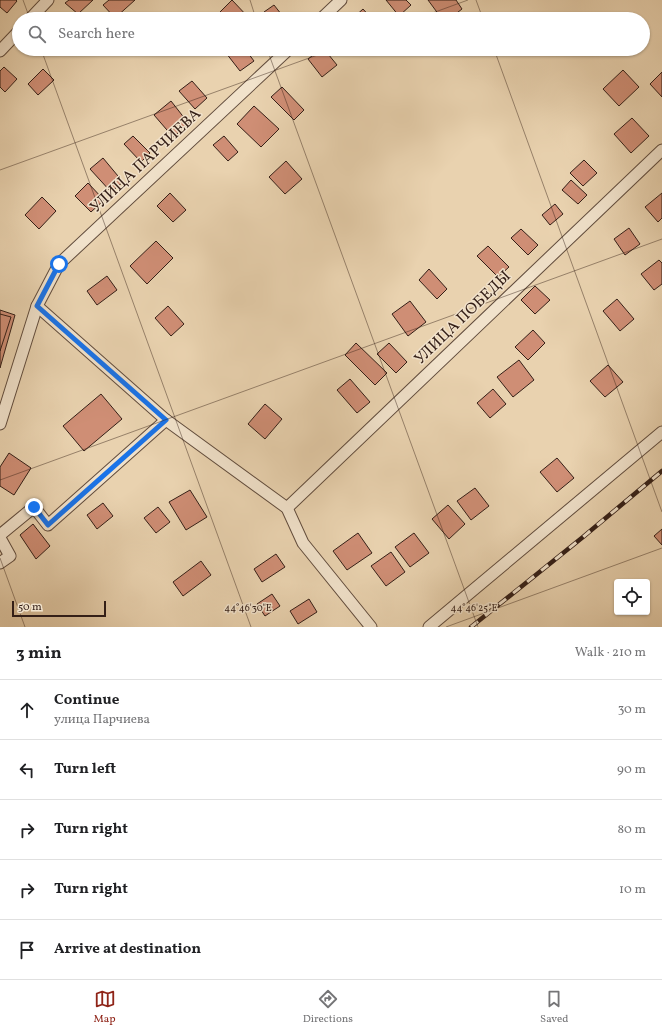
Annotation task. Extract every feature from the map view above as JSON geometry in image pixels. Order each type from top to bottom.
[{"type":"street","points":[[37,12],[48,0]]},
{"type":"street","points":[[328,12],[341,0]]},
{"type":"street","points":[[0,51],[12,38]]},
{"type":"street","name":"УЛИЦА ПАРЧИЕВА","points":[[0,424],[37,306],[59,264],[282,56]]},
{"type":"street","name":"УЛИЦА ПОБЕДЫ","points":[[287,508],[662,150]]},
{"type":"street","points":[[37,306],[166,420],[287,508],[303,543],[371,627]]},
{"type":"street","points":[[0,563],[10,556],[0,537],[34,507],[48,525],[166,420]]},
{"type":"street","points":[[429,627],[662,432]]},
{"type":"building","points":[[0,0],[17,1],[7,13],[0,7]]},
{"type":"building","points":[[69,0],[93,0],[80,12],[76,12],[65,3]]},
{"type":"building","points":[[109,0],[135,0],[122,12],[109,12],[103,5]]},
{"type":"building","points":[[232,0],[243,12],[220,12]]},
{"type":"building","points":[[386,0],[406,0],[411,5],[403,12],[396,12]]},
{"type":"building","points":[[428,0],[456,0],[462,9],[458,12],[437,12]]},
{"type":"building","points":[[274,5],[280,12],[264,12]]},
{"type":"building","points":[[228,56],[250,56],[254,61],[240,71]]},
{"type":"building","points":[[312,56],[330,56],[337,65],[322,77],[308,59]]},
{"type":"building","points":[[4,67],[17,79],[5,92],[0,87],[0,71]]},
{"type":"building","points":[[43,69],[54,80],[38,95],[28,84]]},
{"type":"building","points":[[623,70],[639,87],[619,106],[603,89]]},
{"type":"building","points":[[662,72],[662,97],[650,84]]},
{"type":"building","points":[[192,81],[207,98],[195,109],[179,91]]},
{"type":"building","points":[[282,87],[304,110],[294,120],[271,97]]},
{"type":"building","points":[[171,101],[189,124],[173,137],[154,115]]},
{"type":"building","points":[[254,106],[279,129],[261,147],[237,124]]},
{"type":"building","points":[[632,118],[649,136],[631,153],[614,134]]},
{"type":"building","points":[[133,136],[150,153],[141,162],[124,144]]},
{"type":"building","points":[[224,136],[238,152],[228,161],[213,145]]},
{"type":"building","points":[[103,158],[123,182],[111,192],[90,169]]},
{"type":"building","points":[[584,160],[597,173],[583,186],[570,173]]},
{"type":"building","points":[[286,161],[302,179],[285,194],[269,177]]},
{"type":"building","points":[[571,180],[587,195],[578,204],[562,190]]},
{"type":"building","points":[[88,183],[104,200],[91,212],[75,196]]},
{"type":"building","points":[[170,193],[186,210],[173,222],[157,206]]},
{"type":"building","points":[[662,193],[662,218],[658,222],[645,207]]},
{"type":"building","points":[[42,197],[56,211],[39,229],[25,215]]},
{"type":"building","points":[[555,204],[563,214],[550,225],[542,215]]},
{"type":"building","points":[[629,228],[640,244],[625,255],[614,239]]},
{"type":"building","points":[[521,229],[538,245],[528,255],[511,238]]},
{"type":"building","points":[[156,241],[173,258],[147,284],[130,266]]},
{"type":"building","points":[[488,246],[509,267],[498,277],[477,256]]},
{"type":"building","points":[[659,260],[662,263],[662,284],[654,290],[641,274]]},
{"type":"building","points":[[429,269],[447,289],[437,299],[419,280]]},
{"type":"building","points":[[107,276],[117,290],[97,305],[87,291]]},
{"type":"building","points":[[535,286],[550,300],[535,314],[521,300]]},
{"type":"building","points":[[617,299],[634,319],[620,331],[603,311]]},
{"type":"building","points":[[410,301],[426,322],[408,336],[392,314]]},
{"type":"building","points":[[168,306],[184,324],[171,336],[155,318]]},
{"type":"building","points":[[0,310],[15,315],[0,368]]},
{"type":"building","points":[[0,314],[11,317],[0,351]]},
{"type":"building","points":[[533,330],[545,343],[528,360],[515,347]]},
{"type":"building","points":[[356,343],[387,373],[375,385],[345,355]]},
{"type":"building","points":[[389,343],[407,362],[396,373],[377,354]]},
{"type":"building","points":[[519,360],[534,380],[513,397],[497,377]]},
{"type":"building","points":[[608,365],[623,382],[605,397],[590,381]]},
{"type":"building","points":[[350,379],[370,402],[357,413],[337,390]]},
{"type":"building","points":[[493,389],[506,404],[490,418],[477,403]]},
{"type":"building","points":[[101,394],[122,419],[84,451],[63,426]]},
{"type":"building","points":[[265,404],[282,419],[265,439],[248,424]]},
{"type":"building","points":[[9,453],[31,468],[14,495],[0,486],[0,467]]},
{"type":"building","points":[[557,458],[574,478],[557,492],[540,472]]},
{"type":"building","points":[[475,488],[489,506],[471,520],[457,501]]},
{"type":"building","points":[[190,490],[207,517],[186,530],[169,502]]},
{"type":"building","points":[[103,503],[113,516],[97,529],[87,515]]},
{"type":"building","points":[[448,505],[465,524],[449,539],[432,519]]},
{"type":"building","points":[[158,507],[170,522],[156,533],[144,518]]},
{"type":"building","points":[[33,524],[50,546],[36,559],[20,535]]},
{"type":"building","points":[[662,529],[662,545],[654,536]]},
{"type":"building","points":[[358,533],[372,553],[347,570],[333,551]]},
{"type":"building","points":[[414,533],[429,553],[410,567],[395,547]]},
{"type":"building","points":[[391,552],[405,572],[386,586],[371,566]]},
{"type":"building","points":[[276,554],[285,567],[262,582],[254,569]]},
{"type":"building","points":[[201,561],[211,575],[183,596],[173,582]]},
{"type":"building","points":[[272,594],[280,606],[265,616],[257,604]]},
{"type":"building","points":[[309,599],[317,612],[298,624],[290,611]]},
{"type":"railway","points":[[471,627],[662,471]]},
{"type":"route","points":[[34,507],[48,525],[166,420],[37,306],[59,264]]}]
